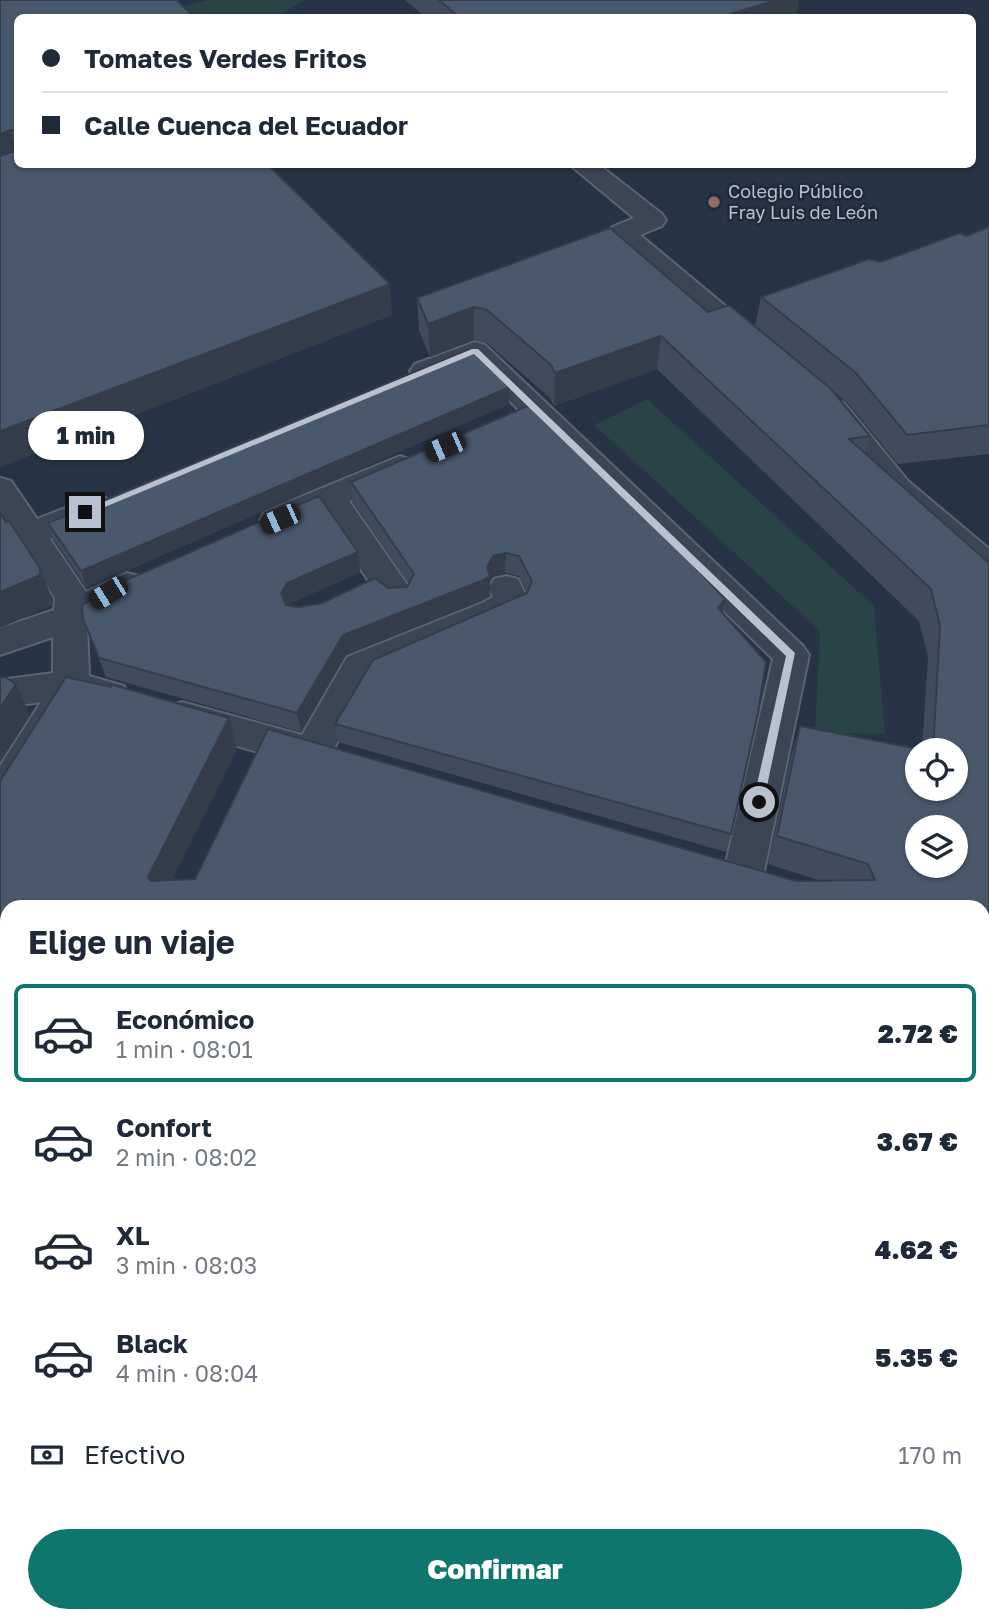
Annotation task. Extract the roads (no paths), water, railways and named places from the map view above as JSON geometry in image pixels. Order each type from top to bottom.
[{"type":"street","points":[[586,168],[653,220],[621,233],[771,358]]},
{"type":"street","points":[[400,382],[475,351],[537,407],[791,655],[762,881],[704,864]]},
{"type":"street","points":[[814,394],[835,412],[897,489],[989,567]]},
{"type":"street","points":[[500,423],[537,407]]},
{"type":"street","points":[[243,535],[427,455]]},
{"type":"street","points":[[0,489],[72,597],[71,684],[0,798]]},
{"type":"street","points":[[31,534],[123,496]]},
{"type":"street","points":[[329,498],[390,587],[350,593]]},
{"type":"street","points":[[0,642],[70,617],[108,593],[157,572]]},
{"type":"street","points":[[311,752],[360,667],[494,612],[512,602],[506,588]]},
{"type":"street","points":[[0,694],[71,684],[350,764]]},
{"type":"street","points":[[246,775],[263,739]]},
{"type":"place","name":"Colegio Público Fray Luis de León","points":[[714,202]]}]
